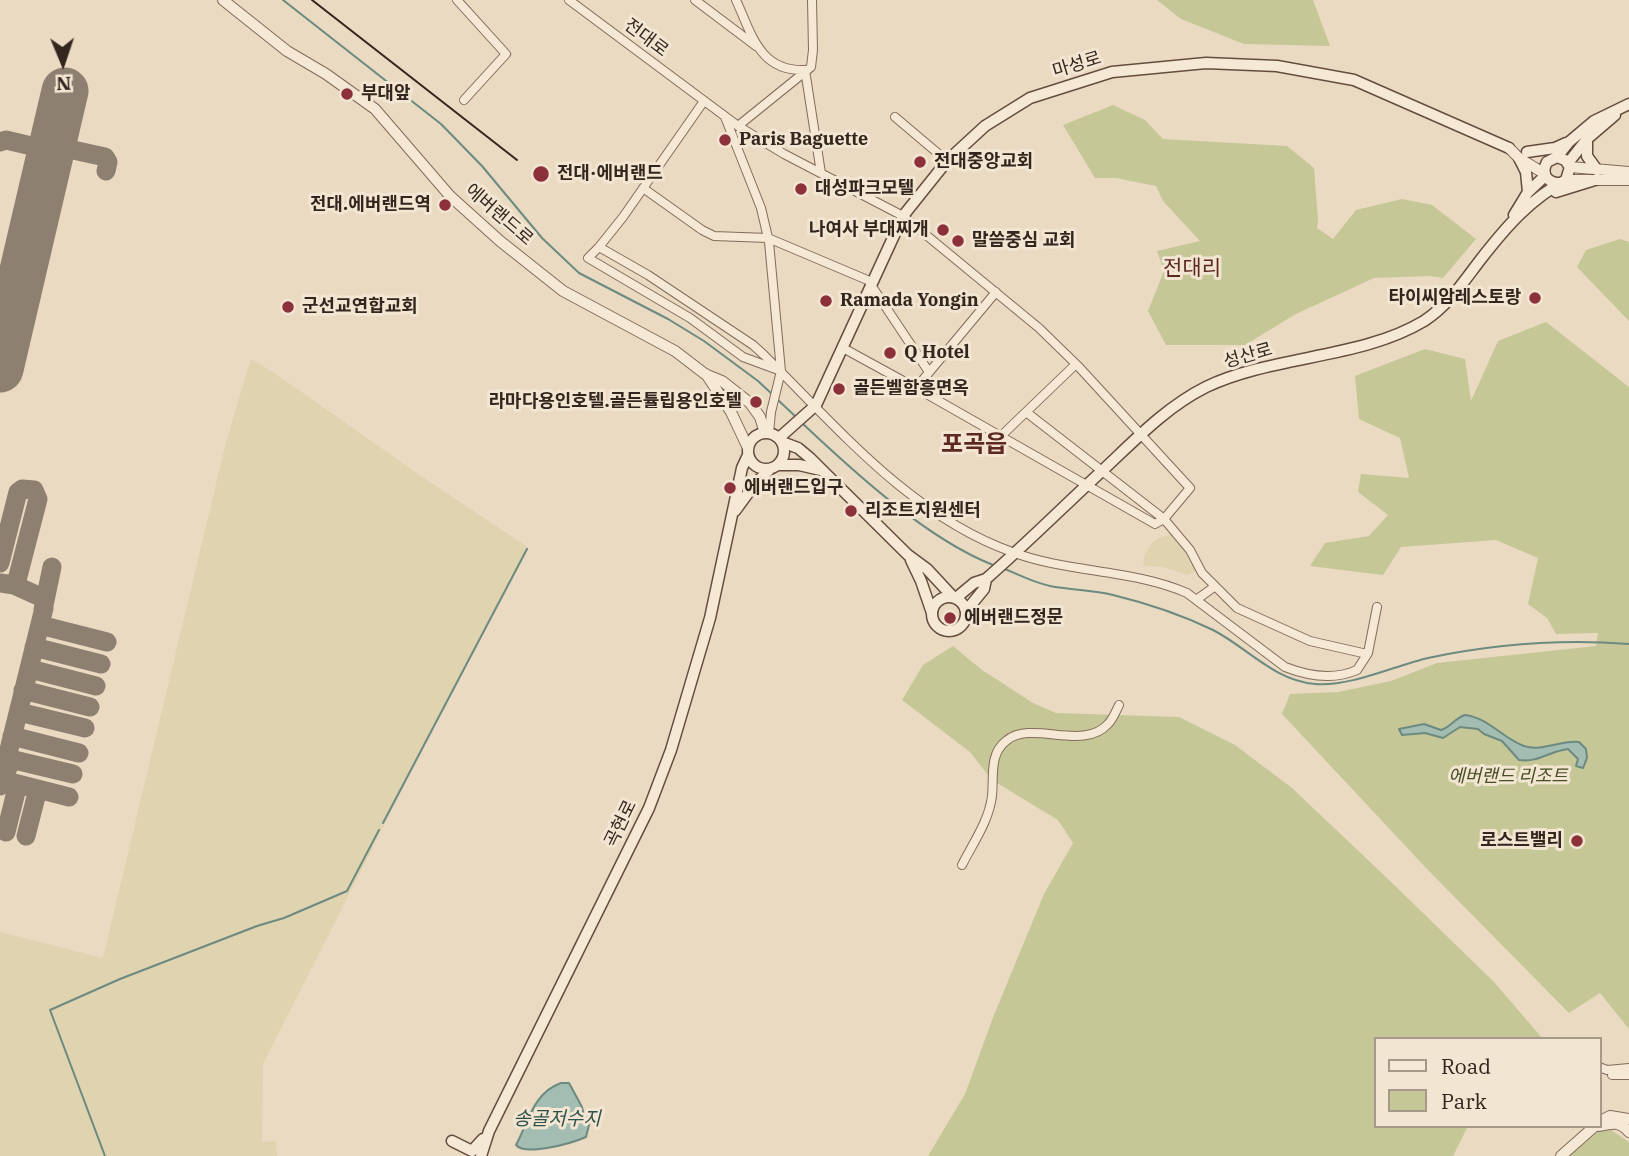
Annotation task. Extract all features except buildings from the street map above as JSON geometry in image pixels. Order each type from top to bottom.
[{"type":"main road","name":"마성로","points":[[813,407],[903,216],[947,161],[985,125],[1030,98],[1112,72],[1206,63],[1276,66],[1354,80],[1509,148]]},
{"type":"main road","points":[[1510,223],[1562,181],[1569,165],[1587,139],[1627,104]]},
{"type":"main road","points":[[1510,223],[1528,192],[1545,175],[1545,166],[1594,121],[1627,104]]},
{"type":"main road","points":[[1523,210],[1560,190],[1597,175],[1587,156],[1587,139]]},
{"type":"main road","points":[[1528,192],[1523,155],[1569,142]]},
{"type":"main road","points":[[1553,158],[1569,165]]},
{"type":"main road","points":[[1545,175],[1553,182],[1562,181]]},
{"type":"main road","name":"성산로","points":[[986,579],[1140,434],[1178,403],[1207,387],[1255,370],[1395,337],[1426,319],[1454,296],[1510,223]]},
{"type":"main road","points":[[813,407],[789,430],[774,437],[754,438],[748,452],[754,464],[774,467],[799,465],[821,470]]},
{"type":"main road","points":[[733,513],[754,485],[783,457],[774,437]]},
{"type":"main road","points":[[774,437],[799,448],[908,555],[928,569],[963,603],[966,611]]},
{"type":"main road","name":"곡현로","points":[[472,1155],[489,1131],[653,796],[671,750],[710,618],[741,468],[748,452]]},
{"type":"main road","points":[[908,555],[922,581],[935,624],[940,628],[953,630],[963,623],[966,611],[984,589],[986,579],[974,583],[955,598],[941,598],[936,602],[932,613]]},
{"type":"main road","points":[[472,1155],[452,1140],[469,1143],[489,1131]]},
{"type":"street","name":"에버랜드로","points":[[223,0],[287,51],[326,74],[375,109],[450,196],[549,280],[586,304],[675,351],[705,374],[722,381],[750,403],[774,437]]},
{"type":"street","points":[[457,0],[506,54],[464,100]]},
{"type":"street","name":"전대로","points":[[569,0],[738,126],[903,216],[1039,328],[1076,364],[1190,488],[1164,519]]},
{"type":"street","points":[[695,0],[758,48],[774,64],[789,71],[805,70]]},
{"type":"street","points":[[736,0],[758,48]]},
{"type":"street","points":[[738,126],[811,67],[812,0]]},
{"type":"street","points":[[805,70],[821,173]]},
{"type":"street","points":[[704,101],[623,217],[588,258],[690,318],[743,357],[781,371]]},
{"type":"street","points":[[725,117],[761,208],[768,238],[781,371],[771,412],[774,437]]},
{"type":"street","points":[[895,117],[947,161]]},
{"type":"street","points":[[1509,148],[1523,155],[1545,175]]},
{"type":"street","points":[[1523,155],[1553,158]]},
{"type":"street","points":[[1569,165],[1597,175],[1629,180]]},
{"type":"street","points":[[1562,181],[1629,172]]},
{"type":"street","points":[[643,188],[713,236],[768,238],[872,283],[929,372]]},
{"type":"street","points":[[599,247],[648,275],[753,345],[813,407],[898,485],[968,534],[1012,556],[1163,583],[1187,593],[1285,667],[1299,673],[1328,676],[1349,674],[1357,670],[1367,654],[1377,607]]},
{"type":"street","points":[[916,388],[996,292]]},
{"type":"street","points":[[843,348],[1155,524],[1164,519]]},
{"type":"street","points":[[1001,436],[1076,364]]},
{"type":"street","points":[[705,374],[731,412],[748,452]]},
{"type":"street","points":[[1026,412],[1164,519],[1190,550],[1202,573],[1237,608],[1310,641],[1367,654]]},
{"type":"street","points":[[1196,600],[1214,587]]},
{"type":"street","points":[[962,865],[987,816],[992,799],[996,751],[1008,739],[1027,733],[1052,736],[1089,735],[1108,725],[1119,705]]},
{"type":"street","points":[[1601,1068],[1607,1070],[1629,1068]]},
{"type":"street","points":[[1601,1073],[1629,1075]]},
{"type":"street","points":[[1601,1123],[1610,1116],[1629,1119]]},
{"type":"street","points":[[1601,1125],[1615,1123],[1623,1125],[1629,1132]]},
{"type":"street","points":[[1561,1156],[1595,1128]]},
{"type":"shaded area","points":[[251,359],[529,548],[435,725],[263,1064],[262,1142],[276,1141],[277,1156],[0,1156],[0,932],[103,958],[226,442]]},
{"type":"shaded area","points":[[1173,534],[1198,570],[1187,575],[1163,567],[1143,566],[1145,554],[1152,543]]},
{"type":"green space","points":[[1157,0],[1313,0],[1330,46],[1244,44],[1181,19]]},
{"type":"green space","points":[[1113,105],[1145,120],[1163,139],[1287,146],[1314,168],[1317,228],[1333,239],[1356,210],[1402,199],[1432,205],[1476,239],[1443,278],[1374,278],[1296,314],[1245,345],[1166,345],[1148,311],[1164,271],[1157,251],[1200,241],[1163,201],[1156,186],[1116,178],[1095,178],[1063,125]]},
{"type":"green space","points":[[1620,239],[1629,242],[1629,321],[1577,267],[1586,250]]},
{"type":"green space","name":"에버랜드 리조트","points":[[1546,322],[1629,387],[1629,1029],[1600,993],[1569,1013],[1427,869],[1282,714],[1290,694],[1338,692],[1391,681],[1437,663],[1596,646],[1598,633],[1556,634],[1547,618],[1528,604],[1538,558],[1496,540],[1401,547],[1383,575],[1310,566],[1325,543],[1369,536],[1388,515],[1358,492],[1361,474],[1409,478],[1400,438],[1359,419],[1355,376],[1425,349],[1465,359],[1471,401],[1498,341]]},
{"type":"green space","points":[[953,646],[982,670],[1033,703],[1056,713],[1179,717],[1235,745],[1292,788],[1494,982],[1541,1037],[1374,1037],[1374,1128],[1467,1128],[1453,1156],[928,1156],[965,1094],[1044,894],[1073,843],[1058,820],[992,780],[970,752],[902,700],[923,665]]},
{"type":"green space","points":[[1605,1126],[1629,1142],[1629,1156],[1569,1156]]},
{"type":"water","points":[[1465,715],[1481,720],[1524,746],[1538,748],[1579,742],[1586,749],[1587,758],[1583,768],[1576,766],[1578,759],[1568,749],[1532,760],[1519,760],[1502,741],[1478,729],[1460,727],[1443,738],[1425,733],[1402,735],[1399,729],[1424,724],[1441,730]]},
{"type":"water","name":"송골저수지","points":[[561,1083],[569,1083],[584,1116],[590,1121],[586,1137],[559,1146],[538,1149],[516,1145],[538,1101]]},
{"type":"waterway","points":[[283,0],[441,124],[482,166],[542,238],[579,273],[668,319],[704,341],[773,395]]},
{"type":"waterway","points":[[777,399],[796,417]]},
{"type":"waterway","points":[[802,423],[868,483],[917,522],[993,565]]},
{"type":"waterway","points":[[383,823],[527,549]]},
{"type":"waterway","points":[[1005,569],[1044,585],[1113,595],[1176,614],[1226,637],[1273,670],[1315,684],[1343,682],[1428,658],[1478,649],[1554,643],[1629,644]]},
{"type":"waterway","points":[[105,1156],[50,1010],[120,979],[284,918],[347,891],[379,830]]},
{"type":"taxiway","points":[[0,142],[6,140],[40,148]]},
{"type":"taxiway","points":[[64,148],[105,157],[108,162],[106,171]]},
{"type":"taxiway","points":[[0,563],[18,492],[22,489],[34,490],[38,499],[17,580],[13,584]]},
{"type":"taxiway","points":[[43,610],[52,567]]},
{"type":"taxiway","points":[[0,583],[14,585],[43,598],[44,608],[0,786]]},
{"type":"taxiway","points":[[40,625],[107,642]]},
{"type":"taxiway","points":[[34,647],[101,664]]},
{"type":"taxiway","points":[[30,669],[96,686]]},
{"type":"taxiway","points":[[23,690],[90,707]]},
{"type":"taxiway","points":[[19,712],[85,728]]},
{"type":"taxiway","points":[[12,736],[79,753]]},
{"type":"taxiway","points":[[8,768],[6,758],[73,774]]},
{"type":"taxiway","points":[[2,780],[69,797]]},
{"type":"taxiway","points":[[6,832],[18,784]]},
{"type":"taxiway","points":[[26,836],[38,789]]},
{"type":"runway","points":[[0,369],[65,91]]},
{"type":"tram line","points":[[312,0],[517,160]]},
{"type":"place","name":"부대앞","points":[[347,94]]},
{"type":"place","name":"Paris Baguette","points":[[725,140]]},
{"type":"place","name":"전대중앙교회","points":[[920,162]]},
{"type":"place","name":"전대·에버랜드","points":[[541,174]]},
{"type":"place","name":"대성파크모텔","points":[[801,189]]},
{"type":"place","name":"전대.에버랜드역","points":[[445,205]]},
{"type":"place","name":"나여사 부대찌개","points":[[943,230]]},
{"type":"place","name":"말씀중심 교회","points":[[958,241]]},
{"type":"place","name":"타이씨암레스토랑","points":[[1535,298]]},
{"type":"place","name":"Ramada Yongin","points":[[826,301]]},
{"type":"place","name":"군선교연합교회","points":[[288,307]]},
{"type":"place","name":"Q Hotel","points":[[890,353]]},
{"type":"place","name":"골든벨함흥면옥","points":[[839,389]]},
{"type":"place","name":"라마다용인호텔.골든튤립용인호텔","points":[[756,402]]},
{"type":"place","name":"에버랜드입구","points":[[730,488]]},
{"type":"place","name":"리조트지원센터","points":[[851,511]]},
{"type":"place","name":"에버랜드정문","points":[[950,618]]},
{"type":"place","name":"로스트밸리","points":[[1577,841]]},
{"type":"district","name":"전대리","points":[[1192,269]]},
{"type":"district","name":"포곡읍","points":[[974,445]]}]
